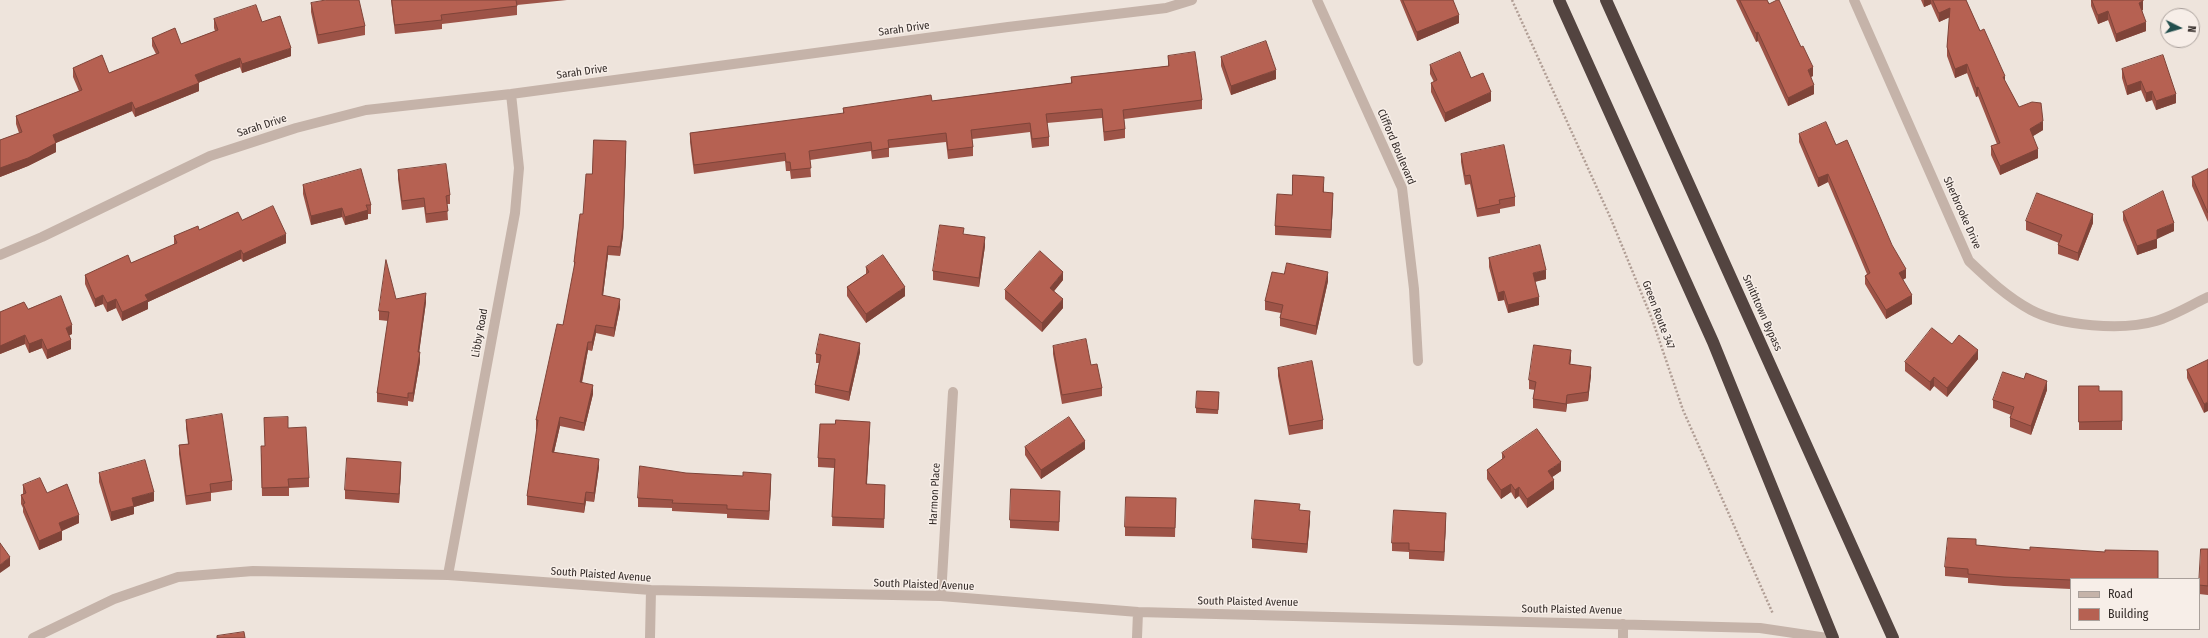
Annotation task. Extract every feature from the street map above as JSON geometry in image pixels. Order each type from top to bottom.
[{"type":"highway","points":[[1559,0],[1713,342],[1833,638]]},
{"type":"highway","name":"Smithtown Bypass","points":[[1606,0],[1893,638]]},
{"type":"street","name":"Sarah Drive","points":[[0,255],[42,237],[210,156],[296,128],[366,110],[511,94],[1000,28],[1166,8],[1192,0]]},
{"type":"street","name":"Clifford Boulevard","points":[[1317,0],[1402,188],[1414,289],[1418,361]]},
{"type":"street","name":"Sherbrooke Drive","points":[[1854,0],[1969,260],[1995,286],[2032,310],[2068,322],[2116,328],[2156,321],[2208,297]]},
{"type":"street","name":"Libby Road","points":[[448,575],[515,213],[519,168],[511,94]]},
{"type":"street","name":"Harmon Place","points":[[941,596],[953,392]]},
{"type":"street","name":"South Plaisted Avenue","points":[[33,638],[114,599],[178,577],[253,571],[448,575],[651,590],[941,596],[1138,612],[1760,628],[1827,638]]},
{"type":"street","points":[[650,638],[651,590]]},
{"type":"street","points":[[1137,638],[1138,612]]},
{"type":"street","points":[[1623,624],[1623,638]]},
{"type":"path","name":"Green Route 347","points":[[1512,0],[1611,219],[1652,320],[1683,410],[1780,631]]},
{"type":"building","points":[[326,0],[359,0],[365,26],[318,35],[311,3]]},
{"type":"building","points":[[392,0],[516,0],[517,6],[441,15],[442,20],[395,25]]},
{"type":"building","points":[[1403,0],[1453,0],[1459,15],[1417,32]]},
{"type":"building","points":[[1740,0],[1767,0],[1769,4],[1779,0],[1801,47],[1803,46],[1813,67],[1808,70],[1814,85],[1788,98],[1758,32],[1756,33]]},
{"type":"building","points":[[1933,0],[1966,0],[1980,31],[1984,29],[2005,76],[2003,77],[2019,107],[2032,102],[2041,103],[2043,121],[2030,129],[2038,149],[2000,166],[1991,146],[2000,143],[1978,87],[1976,88],[1967,64],[1955,69],[1947,47],[1950,8],[1939,13]]},
{"type":"building","points":[[2092,0],[2143,0],[2139,3],[2146,22],[2116,34],[2108,11],[2098,15]]},
{"type":"building","points":[[256,5],[262,22],[280,16],[291,48],[242,64],[240,58],[195,75],[199,83],[135,109],[132,102],[53,135],[56,143],[28,158],[0,168],[0,140],[22,132],[16,116],[82,90],[73,68],[102,55],[109,73],[159,53],[152,38],[175,28],[181,44],[218,30],[214,19]]},
{"type":"building","points":[[1266,41],[1276,70],[1231,86],[1221,57]]},
{"type":"building","points":[[1195,52],[1202,100],[1123,110],[1125,129],[1104,132],[1102,109],[1046,114],[1049,137],[1032,139],[1030,123],[971,130],[973,147],[948,150],[946,133],[888,140],[889,148],[872,151],[871,142],[809,151],[811,168],[791,170],[790,162],[786,162],[785,153],[694,165],[690,133],[844,113],[843,108],[931,95],[932,101],[1072,83],[1071,77],[1169,66],[1168,56]]},
{"type":"building","points":[[1460,52],[1471,78],[1483,73],[1491,92],[1445,113],[1431,83],[1437,80],[1430,65]]},
{"type":"building","points":[[2163,55],[2176,94],[2156,101],[2152,91],[2146,93],[2141,81],[2127,86],[2122,69]]},
{"type":"building","points":[[1826,122],[1836,145],[1847,140],[1892,245],[1906,269],[1899,273],[1912,295],[1886,310],[1865,276],[1870,273],[1828,174],[1818,178],[1799,134]]},
{"type":"building","points":[[594,140],[626,141],[623,228],[620,247],[608,246],[602,295],[620,299],[614,328],[596,325],[592,342],[588,342],[580,382],[593,385],[584,423],[560,417],[552,452],[599,459],[594,493],[586,492],[584,504],[527,496],[538,420],[536,420],[557,324],[563,325],[575,262],[580,214],[583,214],[586,174],[592,174]]},
{"type":"building","points":[[1504,145],[1515,197],[1499,200],[1500,204],[1477,209],[1470,175],[1465,176],[1461,154]]},
{"type":"building","points":[[446,164],[450,195],[446,196],[448,211],[426,214],[424,198],[402,201],[398,170]]},
{"type":"building","points":[[361,169],[371,205],[366,205],[368,210],[345,217],[342,208],[311,216],[303,185]]},
{"type":"building","points":[[2208,169],[2208,213],[2192,177]]},
{"type":"building","points":[[1293,175],[1324,177],[1323,192],[1333,193],[1331,230],[1275,226],[1277,194],[1292,195]]},
{"type":"building","points":[[2163,191],[2174,223],[2157,230],[2157,239],[2137,246],[2123,212]]},
{"type":"building","points":[[2037,193],[2093,214],[2078,253],[2058,245],[2062,235],[2026,221]]},
{"type":"building","points":[[273,206],[286,234],[243,254],[241,250],[145,295],[148,300],[122,312],[116,299],[107,303],[103,295],[95,299],[85,275],[128,255],[131,263],[177,243],[174,236],[198,226],[199,230],[238,212],[242,220]]},
{"type":"building","points":[[940,225],[964,228],[963,234],[985,237],[979,278],[933,271]]},
{"type":"building","points":[[1540,245],[1546,270],[1533,273],[1539,297],[1508,305],[1504,291],[1498,293],[1489,258]]},
{"type":"building","points":[[1040,251],[1063,272],[1050,288],[1063,299],[1042,323],[1005,290]]},
{"type":"building","points":[[883,255],[905,287],[866,314],[847,287],[869,272],[866,267]]},
{"type":"building","points":[[386,260],[396,299],[426,293],[418,352],[420,352],[413,393],[408,393],[408,398],[377,393],[389,312],[379,311]]},
{"type":"building","points":[[1287,263],[1328,272],[1316,326],[1280,318],[1283,305],[1265,301],[1272,272],[1284,274]]},
{"type":"building","points":[[61,296],[72,325],[66,328],[71,340],[47,350],[42,339],[29,344],[25,335],[0,346],[0,312],[24,302],[28,309]]},
{"type":"building","points":[[1932,328],[1952,344],[1959,335],[1978,350],[1947,388],[1934,377],[1930,382],[1905,362]]},
{"type":"building","points":[[820,334],[860,343],[849,392],[815,385],[821,355],[816,354]]},
{"type":"building","points":[[1086,339],[1091,365],[1097,364],[1102,388],[1062,395],[1053,346]]},
{"type":"building","points":[[1534,345],[1571,350],[1569,364],[1591,367],[1588,392],[1567,395],[1566,404],[1533,399],[1536,382],[1529,380]]},
{"type":"building","points":[[2208,360],[2208,402],[2204,404],[2187,370]]},
{"type":"building","points":[[1312,361],[1323,420],[1289,426],[1278,368]]},
{"type":"building","points":[[2003,372],[2024,379],[2026,373],[2047,381],[2031,426],[2010,418],[2014,407],[1993,400]]},
{"type":"building","points":[[2079,386],[2099,386],[2099,391],[2122,391],[2122,421],[2079,422]]},
{"type":"building","points":[[1197,391],[1219,392],[1218,410],[1196,408]]},
{"type":"building","points":[[222,414],[232,481],[210,484],[211,492],[186,496],[179,445],[189,444],[186,420]]},
{"type":"building","points":[[288,417],[288,428],[306,427],[309,478],[288,479],[289,487],[262,488],[261,446],[265,446],[264,418]]},
{"type":"building","points":[[1069,417],[1085,441],[1041,470],[1025,447]]},
{"type":"building","points":[[836,420],[870,422],[866,484],[885,485],[884,519],[832,517],[835,459],[818,458],[820,424],[835,424]]},
{"type":"building","points":[[1537,429],[1561,462],[1548,471],[1554,480],[1527,499],[1519,487],[1515,490],[1511,484],[1501,490],[1487,470],[1505,457],[1502,453]]},
{"type":"building","points":[[347,458],[401,462],[399,494],[345,490]]},
{"type":"building","points":[[145,460],[154,492],[132,498],[134,506],[111,512],[99,473]]},
{"type":"building","points":[[640,466],[686,473],[743,476],[743,472],[771,474],[769,511],[727,509],[727,505],[672,503],[673,500],[638,498]]},
{"type":"building","points":[[40,478],[47,493],[67,484],[79,515],[59,523],[62,531],[39,541],[23,504],[25,503],[21,495],[26,493],[23,485]]},
{"type":"building","points":[[1011,489],[1060,491],[1059,522],[1010,520]]},
{"type":"building","points":[[1126,497],[1176,498],[1175,528],[1125,527]]},
{"type":"building","points":[[1255,500],[1300,504],[1299,510],[1310,511],[1307,544],[1252,539]]},
{"type":"building","points":[[1394,510],[1446,513],[1444,552],[1409,550],[1409,543],[1392,543]]},
{"type":"building","points":[[1948,538],[1976,539],[1976,545],[2030,550],[2030,547],[2105,552],[2105,550],[2158,551],[2158,578],[2070,578],[2070,580],[2004,577],[1968,574],[1968,569],[1945,567]]},
{"type":"building","points":[[0,543],[10,557],[0,565]]},
{"type":"building","points":[[2201,549],[2208,549],[2208,586],[2200,585]]},
{"type":"building","points":[[244,632],[245,638],[217,638],[217,636]]}]
